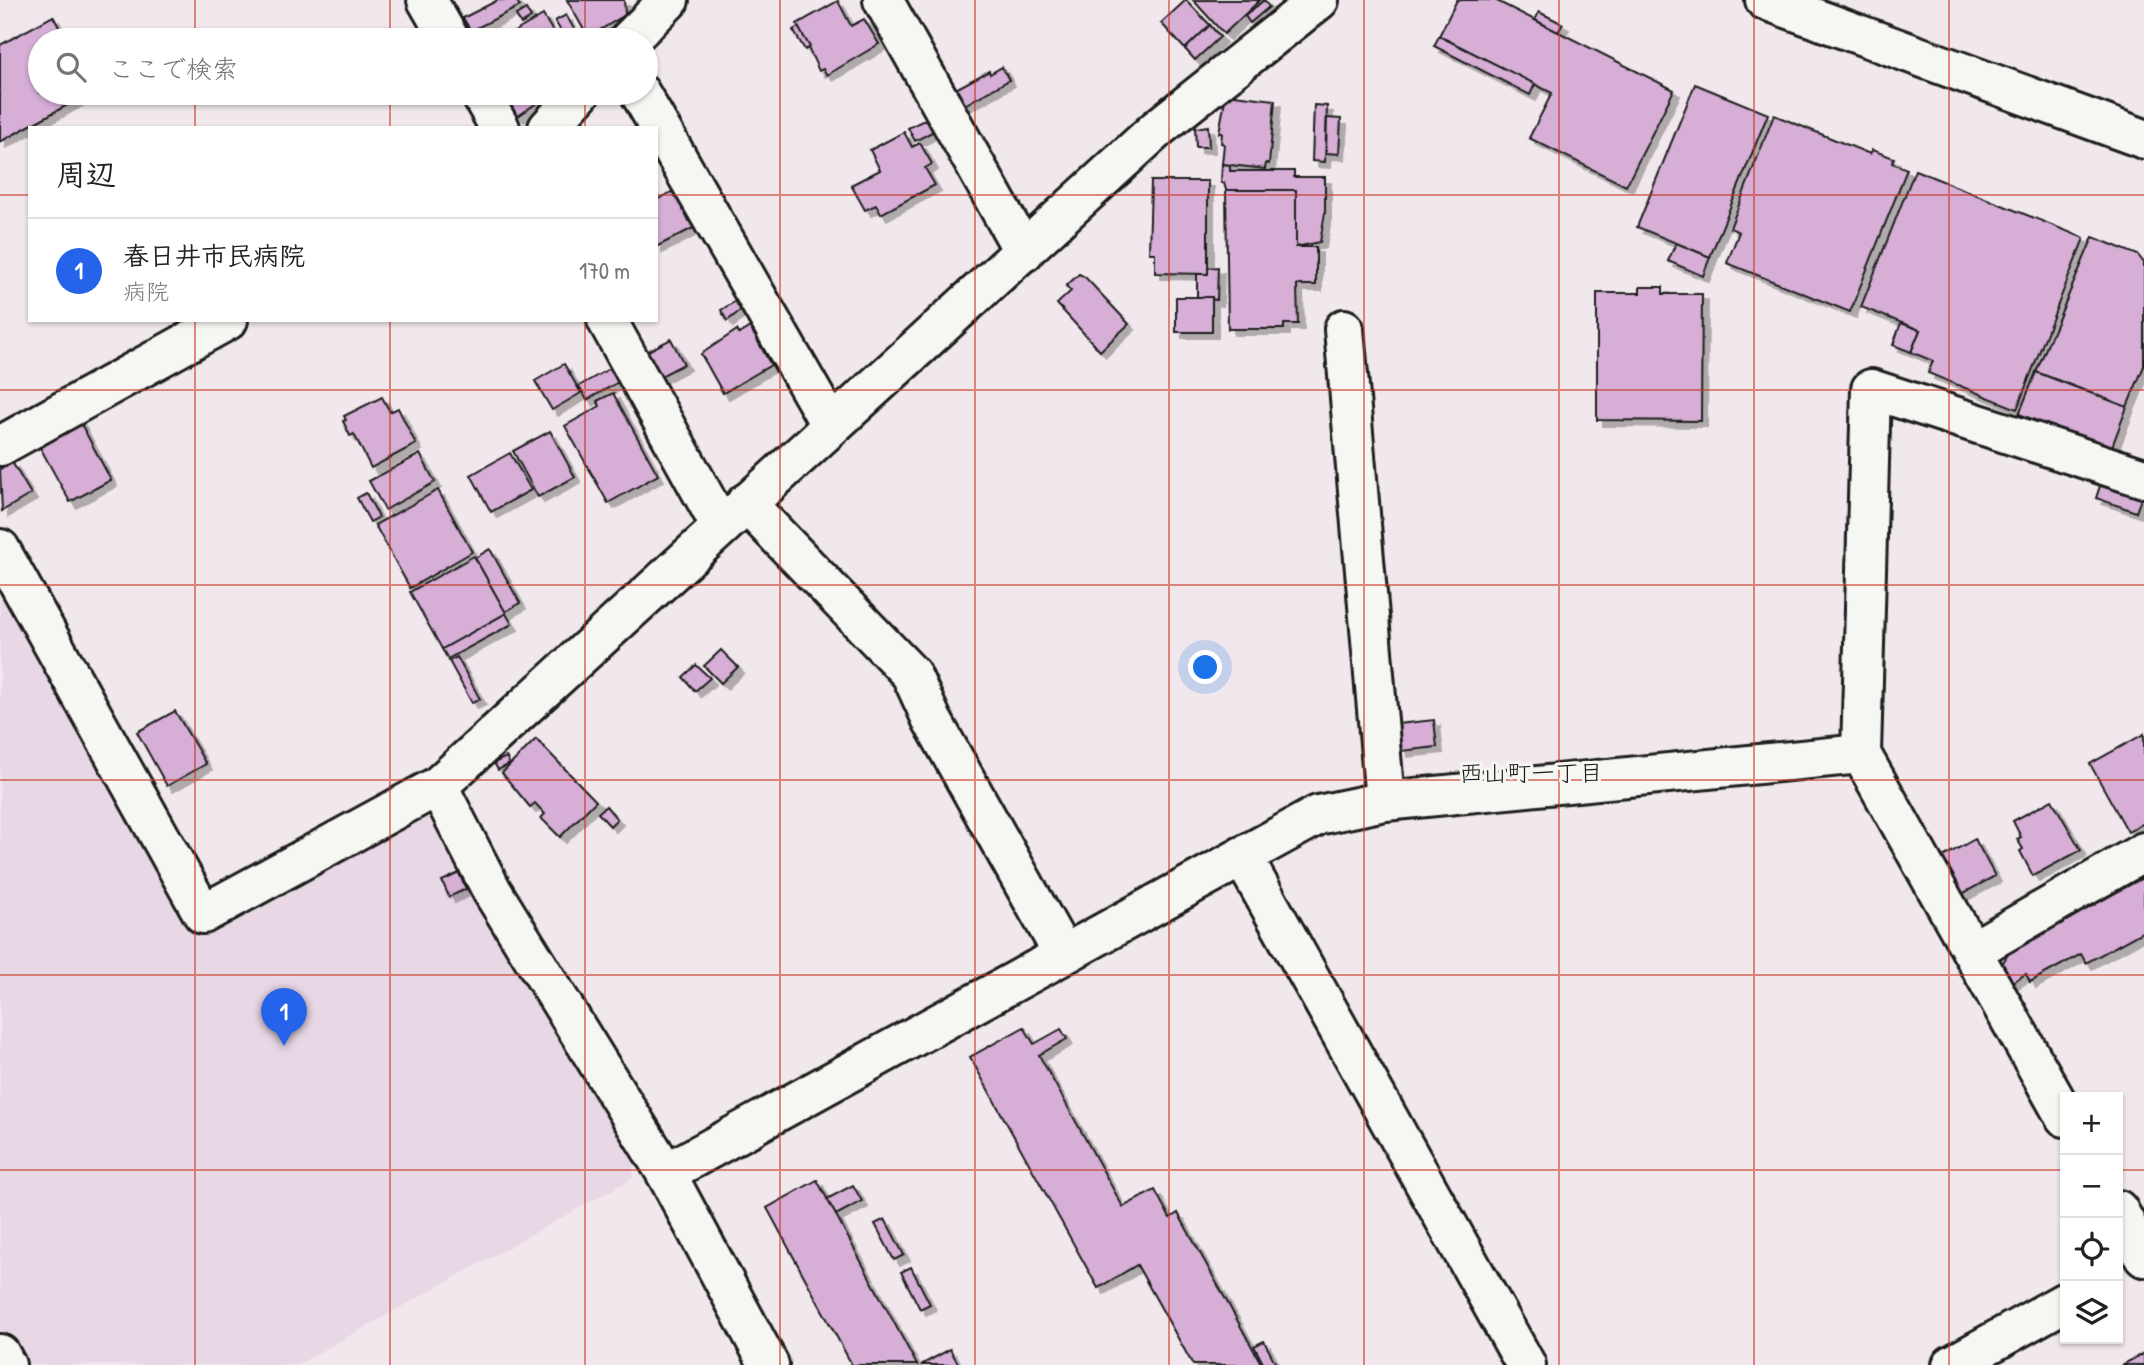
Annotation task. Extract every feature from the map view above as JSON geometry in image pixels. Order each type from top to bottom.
[{"type":"street","points":[[427,0],[443,28]]},
{"type":"street","points":[[641,28],[669,0]]},
{"type":"street","points":[[883,0],[1024,251]]},
{"type":"street","points":[[0,550],[202,914],[438,786],[830,424],[1158,128],[1319,0]]},
{"type":"street","points":[[1765,0],[2144,139]]},
{"type":"street","points":[[487,105],[499,126]]},
{"type":"street","points":[[550,126],[569,105]]},
{"type":"street","points":[[647,105],[830,424]]},
{"type":"street","points":[[0,446],[224,322]]},
{"type":"street","points":[[608,322],[733,515],[911,674],[932,720],[1063,954]]},
{"type":"street","points":[[1344,329],[1385,801]]},
{"type":"street","points":[[2060,1108],[1861,754],[1871,389],[2144,478]]},
{"type":"street","points":[[666,1173],[1318,815],[1385,801],[1861,754]]},
{"type":"street","points":[[438,786],[492,891],[666,1173],[769,1365]]},
{"type":"street","points":[[1972,951],[2144,852]]},
{"type":"street","points":[[1242,856],[1526,1365]]},
{"type":"street","points":[[2122,1218],[2144,1258],[2123,1270]]},
{"type":"street","points":[[1952,1365],[2060,1305]]},
{"type":"street","points":[[0,1354],[6,1365]]},
{"type":"shaded area","points":[[0,581],[200,937],[418,815],[438,819],[634,1155],[633,1178],[297,1365],[0,1365]]},
{"type":"building","points":[[498,0],[516,0],[520,6],[477,28],[469,28],[463,18]]},
{"type":"building","points":[[567,0],[624,0],[625,15],[603,28],[583,28]]},
{"type":"building","points":[[1186,0],[1210,25],[1185,49],[1161,23]]},
{"type":"building","points":[[1193,0],[1260,0],[1224,34]]},
{"type":"building","points":[[1264,0],[1269,7],[1250,23],[1245,16]]},
{"type":"building","points":[[1457,0],[1495,0],[1674,90],[1626,186],[1529,138],[1552,93],[1439,36]]},
{"type":"building","points":[[838,1],[851,26],[864,19],[879,44],[827,75],[823,69],[819,71],[797,24]]},
{"type":"building","points":[[526,9],[531,18],[521,24],[516,15]]},
{"type":"building","points":[[1539,12],[1563,24],[1558,32],[1535,20]]},
{"type":"building","points":[[543,15],[551,28],[521,28]]},
{"type":"building","points":[[566,15],[574,28],[559,28],[555,21]]},
{"type":"building","points":[[53,16],[60,28],[31,28]]},
{"type":"building","points":[[1210,25],[1220,37],[1195,60],[1185,49]]},
{"type":"building","points":[[798,27],[810,47],[805,50],[793,30]]},
{"type":"building","points":[[28,30],[28,105],[67,105],[0,142],[0,45]]},
{"type":"building","points":[[1439,36],[1535,84],[1530,95],[1434,46]]},
{"type":"building","points":[[1002,67],[1009,80],[959,108],[950,92]]},
{"type":"building","points":[[1695,84],[1768,114],[1710,257],[1637,227]]},
{"type":"building","points":[[1226,94],[1275,100],[1269,164],[1266,163],[1265,169],[1222,164],[1224,144],[1221,143],[1222,133],[1219,133]]},
{"type":"building","points":[[510,105],[534,105],[518,116]]},
{"type":"building","points":[[1314,105],[1327,106],[1325,162],[1312,161]]},
{"type":"building","points":[[1774,115],[1870,154],[1872,150],[1894,158],[1892,163],[1907,169],[1850,312],[1727,263],[1739,232],[1730,228]]},
{"type":"building","points":[[928,118],[934,131],[915,141],[908,128]]},
{"type":"building","points":[[1327,118],[1341,119],[1339,154],[1326,153]]},
{"type":"building","points":[[1208,126],[1209,147],[1196,147],[1195,128]]},
{"type":"building","points":[[904,132],[912,147],[920,143],[932,164],[925,168],[935,185],[881,214],[876,205],[865,210],[851,185],[880,170],[870,150]]},
{"type":"building","points":[[1222,164],[1230,165],[1230,171],[1294,171],[1294,177],[1325,177],[1325,213],[1320,242],[1296,247],[1296,190],[1226,190],[1224,183],[1221,183]]},
{"type":"building","points":[[1915,170],[2084,238],[2017,409],[1928,373],[1933,361],[1911,352],[1920,330],[1861,307]]},
{"type":"building","points":[[1151,181],[1208,181],[1208,274],[1155,273],[1155,253],[1149,253]]},
{"type":"building","points":[[677,189],[697,226],[658,246],[658,199]]},
{"type":"building","points":[[1226,190],[1296,190],[1296,247],[1316,247],[1316,285],[1297,285],[1298,324],[1284,324],[1284,329],[1228,329]]},
{"type":"building","points":[[2093,237],[2138,255],[2144,263],[2144,366],[2127,407],[2036,372]]},
{"type":"building","points":[[1676,243],[1710,257],[1703,276],[1668,261]]},
{"type":"building","points":[[1218,267],[1217,300],[1197,297],[1197,274],[1208,274],[1208,268]]},
{"type":"building","points":[[1079,274],[1085,277],[1129,324],[1100,351],[1057,304],[1071,291],[1066,286]]},
{"type":"building","points":[[1640,287],[1663,287],[1663,294],[1702,294],[1701,421],[1597,420],[1597,293],[1640,293]]},
{"type":"building","points":[[1176,297],[1212,297],[1212,332],[1176,332]]},
{"type":"building","points":[[741,298],[745,307],[727,321],[721,310]]},
{"type":"building","points":[[1901,323],[1920,330],[1911,352],[1893,345]]},
{"type":"building","points":[[750,327],[771,365],[723,393],[701,354],[737,330],[739,334]]},
{"type":"building","points":[[671,339],[684,364],[659,377],[646,352]]},
{"type":"building","points":[[564,364],[581,393],[552,410],[535,381]]},
{"type":"building","points":[[612,367],[620,381],[587,400],[579,386]]},
{"type":"building","points":[[2036,372],[2127,407],[2111,449],[2019,414]]},
{"type":"building","points":[[613,393],[658,475],[608,503],[565,426],[600,406],[597,401]]},
{"type":"building","points":[[382,397],[390,412],[398,408],[416,444],[371,468],[354,434],[350,436],[343,421],[346,420],[344,416]]},
{"type":"building","points":[[79,420],[111,480],[70,502],[37,442]]},
{"type":"building","points":[[550,431],[575,477],[538,497],[513,451]]},
{"type":"building","points":[[510,453],[531,490],[491,512],[471,475]]},
{"type":"building","points":[[420,454],[435,482],[385,510],[369,481]]},
{"type":"building","points":[[12,462],[31,494],[2,511],[0,469]]},
{"type":"building","points":[[2101,483],[2142,496],[2136,512],[2096,498]]},
{"type":"building","points":[[438,490],[472,552],[410,588],[375,525]]},
{"type":"building","points":[[366,493],[379,517],[370,522],[357,498]]},
{"type":"building","points":[[490,549],[520,603],[505,612],[475,558]]},
{"type":"building","points":[[474,556],[506,613],[442,649],[410,592]]},
{"type":"building","points":[[506,613],[512,624],[448,659],[442,649]]},
{"type":"building","points":[[721,650],[738,667],[721,683],[704,666]]},
{"type":"building","points":[[457,657],[480,699],[472,703],[449,661]]},
{"type":"building","points":[[696,665],[710,678],[695,691],[683,677]]},
{"type":"building","points":[[175,711],[206,764],[167,786],[137,732]]},
{"type":"building","points":[[1434,720],[1437,747],[1401,751],[1398,724]]},
{"type":"building","points":[[2144,734],[2144,823],[2128,832],[2090,764]]},
{"type":"building","points":[[536,739],[596,801],[560,837],[541,818],[545,814],[535,803],[530,807],[502,773]]},
{"type":"building","points":[[506,757],[510,764],[498,770],[494,763]]},
{"type":"building","points":[[2052,800],[2081,850],[2033,876],[2020,851],[2023,849],[2017,839],[2021,837],[2013,821]]},
{"type":"building","points":[[606,806],[617,819],[610,826],[598,813]]},
{"type":"building","points":[[1975,839],[1995,876],[1962,894],[1941,858]]},
{"type":"building","points":[[459,873],[466,889],[449,897],[442,881]]},
{"type":"building","points":[[2144,877],[2144,931],[2086,963],[2081,954],[2030,982],[2026,974],[2012,982],[2002,964],[2010,951]]},
{"type":"building","points":[[1024,1027],[1034,1044],[1061,1029],[1067,1039],[1039,1055],[1123,1207],[1155,1190],[1170,1218],[1178,1213],[1262,1365],[1193,1365],[1137,1265],[1098,1288],[970,1057]]},
{"type":"building","points":[[817,1180],[917,1365],[852,1365],[767,1208]]},
{"type":"building","points":[[853,1185],[862,1201],[836,1215],[827,1199]]},
{"type":"building","points":[[885,1219],[904,1255],[894,1260],[875,1224]]},
{"type":"building","points":[[911,1267],[930,1304],[920,1309],[901,1272]]},
{"type":"building","points":[[1264,1341],[1275,1365],[1264,1365],[1254,1346]]},
{"type":"building","points":[[950,1349],[959,1365],[921,1365]]},
{"type":"building","points":[[2144,1353],[2144,1365],[2122,1365]]},
{"type":"place","name":"春日井市民病院","points":[[284,1046]]},
{"type":"district","name":"西山町一丁目","points":[[1531,773]]}]
